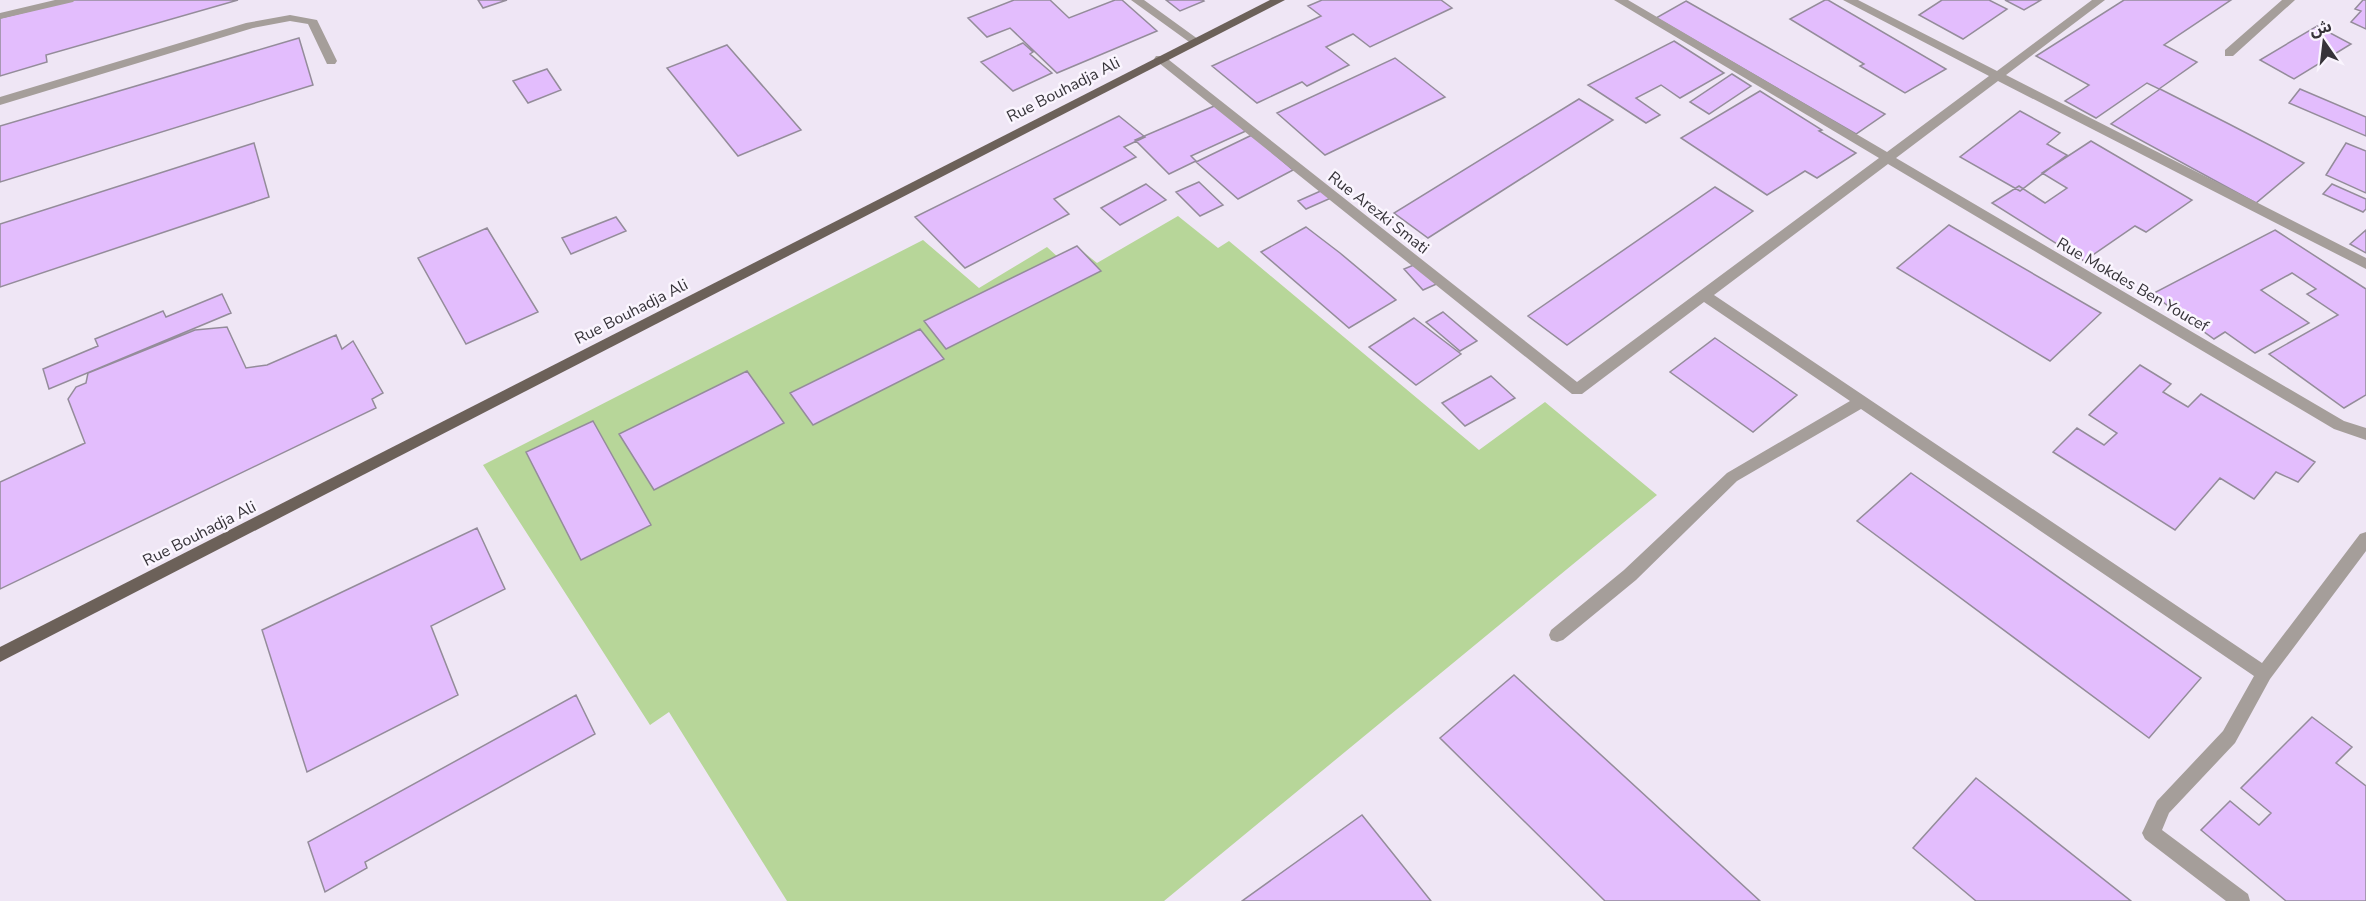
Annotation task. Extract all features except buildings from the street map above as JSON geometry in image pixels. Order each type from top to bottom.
[{"type":"main road","name":"Rue Bouhadja Ali","points":[[0,656],[1160,59],[1279,0]]},
{"type":"street","points":[[0,16],[69,0]]},
{"type":"street","points":[[1137,0],[1197,42]]},
{"type":"street","name":"Rue Mokdes Ben Youcef","points":[[1620,0],[2338,425],[2366,434]]},
{"type":"street","points":[[1849,0],[2366,264]]},
{"type":"street","points":[[2098,0],[1704,295],[2264,674]]},
{"type":"street","points":[[2229,53],[2289,0]]},
{"type":"street","points":[[0,101],[279,18],[300,17],[313,22],[331,61]]},
{"type":"street","name":"Rue Arezki Smati","points":[[1160,59],[1576,390],[1704,295]]},
{"type":"street","points":[[1557,635],[1630,575],[1732,477],[1863,401]]},
{"type":"street","points":[[2241,901],[2151,832],[2163,807],[2229,737],[2264,674],[2366,539]]},
{"type":"green space","points":[[1178,216],[1218,248],[1229,241],[1479,450],[1545,402],[1657,495],[1164,901],[787,901],[669,712],[650,725],[483,465],[923,240],[979,288],[1047,247],[1060,259],[1081,250],[1097,263]]}]
